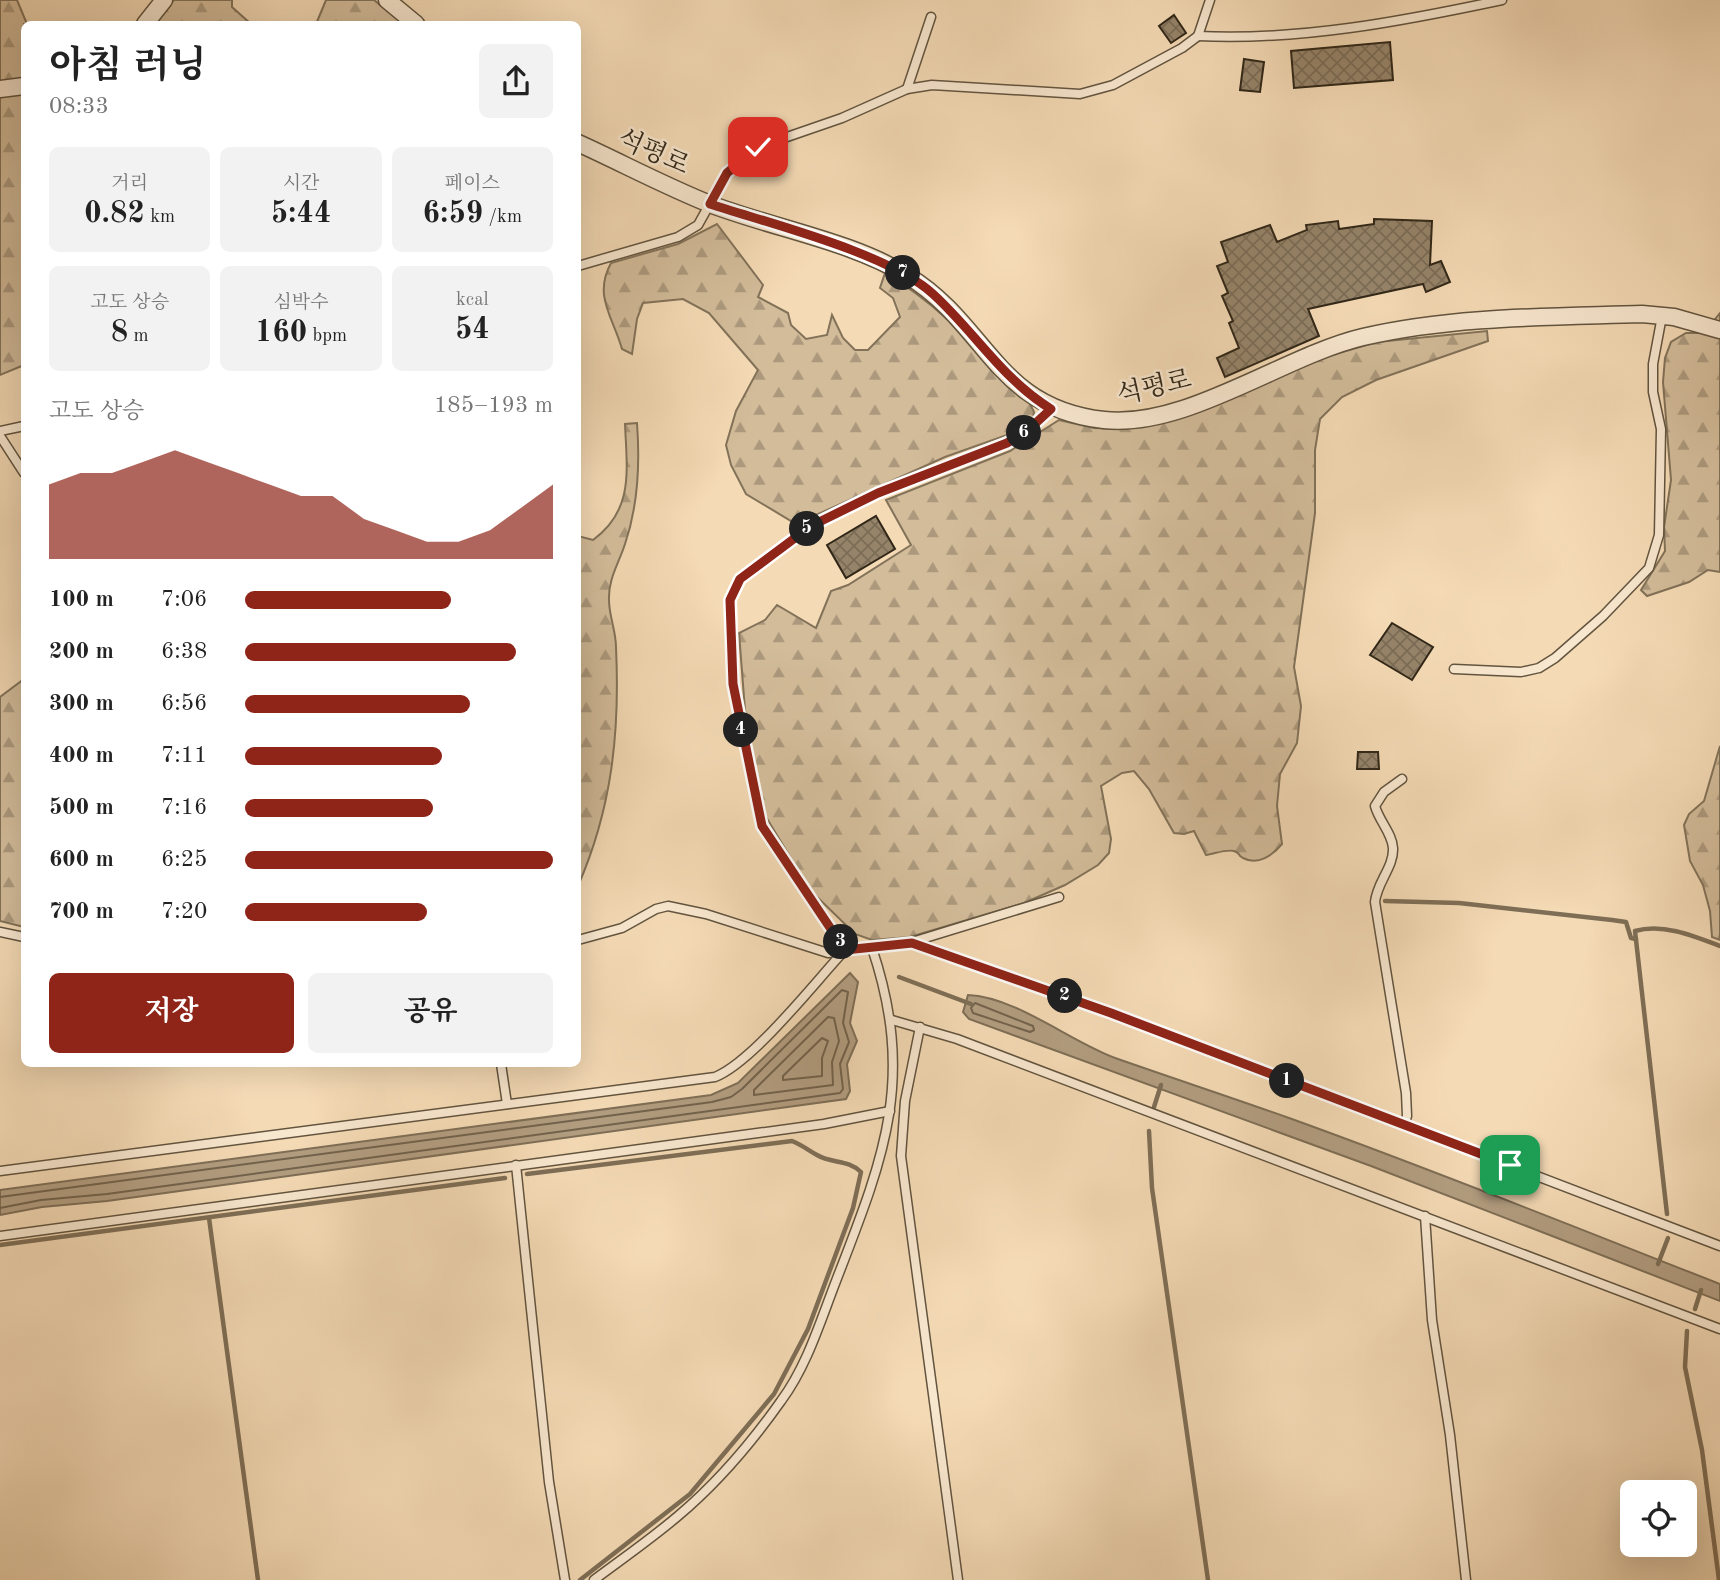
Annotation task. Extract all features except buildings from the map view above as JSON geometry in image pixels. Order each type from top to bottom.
[{"type":"street","points":[[147,21],[164,0]]},
{"type":"street","points":[[387,0],[412,21]]},
{"type":"street","points":[[0,89],[21,86]]},
{"type":"street","name":"석평로","points":[[581,144],[710,204],[823,241],[906,275],[932,293],[1025,393],[1051,409],[1104,420],[1153,415],[1222,393],[1328,347],[1427,325],[1587,316],[1662,316],[1720,330]]},
{"type":"lane","points":[[1210,0],[1198,36],[1269,34],[1389,23],[1502,0]]},
{"type":"lane","points":[[907,89],[931,17]]},
{"type":"lane","name":"석평로","points":[[710,204],[727,173],[758,147],[854,114],[907,89],[932,85],[1080,94],[1113,85],[1198,36]]},
{"type":"lane","points":[[581,265],[678,237],[698,225],[710,204]]},
{"type":"lane","points":[[1454,668],[1521,672],[1539,668],[1555,658],[1602,617],[1649,568],[1658,535],[1661,429],[1653,392],[1653,364],[1662,316]]},
{"type":"lane","points":[[845,950],[762,826],[733,684],[730,600],[740,579],[811,526],[878,493],[1007,443],[1026,432],[1051,409]]},
{"type":"lane","points":[[21,427],[0,433],[21,468]]},
{"type":"lane","points":[[1402,779],[1384,792],[1375,806],[1393,849],[1388,867],[1379,881],[1376,902],[1406,1093],[1407,1116],[1404,1125]]},
{"type":"lane","points":[[581,939],[611,933],[656,909],[668,906],[706,914],[814,951],[828,953],[912,943],[1059,897]]},
{"type":"lane","points":[[0,932],[21,936]]},
{"type":"lane","points":[[912,943],[1111,1013],[1720,1245]]},
{"type":"lane","points":[[594,1580],[680,1515],[761,1427],[795,1380],[862,1213],[883,1150],[890,1111],[894,1060],[892,1020],[872,948]]},
{"type":"lane","points":[[0,1171],[699,1080],[729,1072],[845,950]]},
{"type":"lane","points":[[892,1020],[920,1027],[1720,1329]]},
{"type":"lane","points":[[920,1027],[905,1101],[901,1156],[958,1580]]},
{"type":"lane","points":[[501,1067],[507,1104]]},
{"type":"lane","points":[[0,1237],[824,1124],[890,1111]]},
{"type":"lane","points":[[516,1165],[549,1482],[565,1580]]},
{"type":"lane","points":[[1425,1216],[1432,1320],[1450,1435],[1466,1580]]},
{"type":"green space","points":[[0,0],[17,0],[26,21],[21,21],[21,79],[0,83]]},
{"type":"green space","points":[[174,0],[232,0],[232,7],[248,21],[155,21]]},
{"type":"green space","points":[[326,0],[374,0],[399,21],[317,21]]},
{"type":"green space","points":[[21,92],[21,366],[0,375],[0,95]]},
{"type":"green space","points":[[717,224],[763,285],[758,297],[788,313],[791,325],[806,339],[827,335],[832,315],[843,338],[855,350],[868,350],[900,317],[893,298],[880,288],[885,273],[942,315],[1027,398],[1034,412],[1032,426],[945,457],[796,524],[746,494],[731,465],[726,445],[736,411],[758,370],[709,313],[683,299],[643,303],[637,319],[632,354],[622,349],[604,296],[606,275],[611,263],[678,244]]},
{"type":"green space","points":[[1720,313],[1720,572],[1708,570],[1689,582],[1647,596],[1641,590],[1665,551],[1664,527],[1671,480],[1663,382],[1665,358],[1671,342],[1686,333],[1704,333]]},
{"type":"green space","points":[[1487,331],[1488,341],[1376,380],[1342,397],[1320,419],[1315,450],[1315,513],[1294,667],[1301,706],[1297,743],[1280,774],[1277,806],[1282,844],[1274,852],[1254,861],[1243,858],[1234,851],[1206,855],[1194,831],[1174,833],[1149,789],[1134,771],[1122,773],[1101,786],[1111,839],[1109,853],[1098,865],[1065,885],[1024,903],[910,937],[872,940],[855,934],[810,890],[766,817],[746,723],[739,633],[765,620],[777,605],[816,628],[831,591],[848,585],[911,545],[886,500],[1010,451],[1059,420],[1094,428],[1125,429],[1216,404],[1318,359],[1377,342]]},
{"type":"green space","points":[[637,423],[638,469],[629,530],[609,592],[616,641],[615,739],[599,828],[581,879],[581,537],[593,540],[616,516],[622,503],[627,473],[625,424]]},
{"type":"green space","points":[[21,681],[21,926],[0,921],[0,697]]},
{"type":"green space","points":[[1720,746],[1720,940],[1712,937],[1710,911],[1703,885],[1690,861],[1684,825],[1689,814],[1704,801]]},
{"type":"water","points":[[850,973],[858,982],[850,1023],[857,1041],[847,1064],[850,1091],[846,1099],[107,1201],[42,1207],[0,1215],[0,1190],[711,1095],[738,1083]]},
{"type":"water","points":[[968,995],[987,998],[1025,1012],[1118,1059],[1343,1138],[1720,1284],[1720,1301],[1371,1166],[969,1019],[963,1012]]},
{"type":"waterway","points":[[1385,901],[1459,903],[1626,922],[1631,938],[1636,939]]},
{"type":"waterway","points":[[1667,1214],[1635,931],[1667,930],[1720,946]]},
{"type":"waterway","points":[[899,977],[971,1004]]},
{"type":"waterway","points":[[1154,1107],[1161,1085]]},
{"type":"waterway","points":[[1149,1131],[1152,1188],[1208,1580]]},
{"type":"waterway","points":[[527,1174],[792,1141],[823,1158],[851,1165],[861,1172],[853,1208],[808,1329],[774,1394],[690,1494],[580,1580]]},
{"type":"waterway","points":[[0,1245],[505,1178]]},
{"type":"waterway","points":[[209,1218],[258,1580]]},
{"type":"waterway","points":[[1658,1264],[1668,1238]]},
{"type":"waterway","points":[[1695,1309],[1701,1290]]},
{"type":"waterway","points":[[1687,1331],[1685,1367],[1702,1450],[1719,1580]]},
{"type":"route","points":[[758,147],[727,173],[717,186],[710,204],[823,241],[878,261],[906,275],[932,293],[1025,393],[1051,409],[1026,432],[1007,443],[878,493],[811,526],[740,579],[730,600],[733,684],[762,826],[774,848],[827,920],[845,950],[912,943],[1111,1013],[1510,1165]]}]
